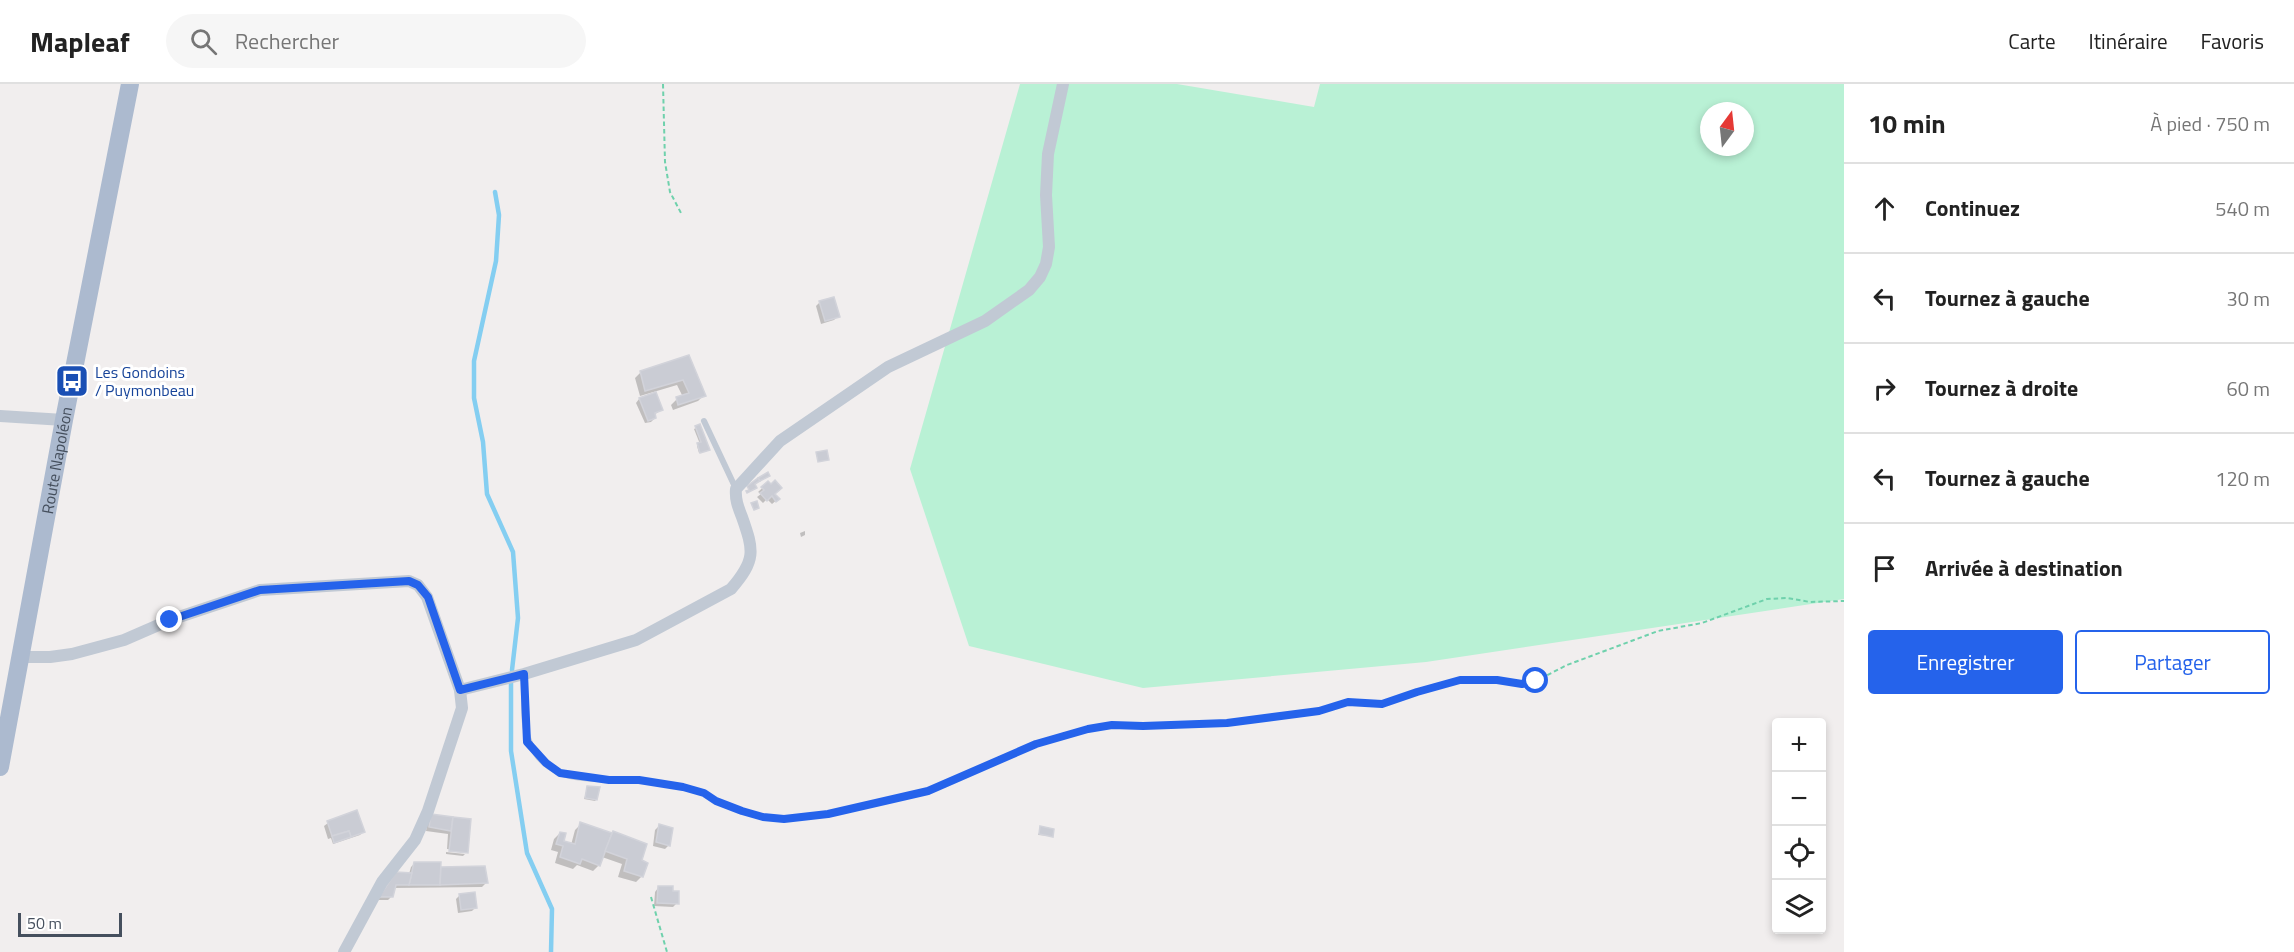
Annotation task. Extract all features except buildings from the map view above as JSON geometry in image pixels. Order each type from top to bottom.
[{"type":"main road","name":"Route Napoléon","points":[[0,767],[64,420],[130,84]]},
{"type":"street","points":[[460,690],[524,674],[636,640],[731,589],[752,555],[750,540],[735,498],[736,489],[780,441],[888,368],[985,321],[1029,290],[1040,277],[1046,264],[1049,247],[1046,195],[1048,154],[1063,84]]},
{"type":"street","points":[[0,416],[64,420]]},
{"type":"street","points":[[21,657],[72,654],[124,640],[170,620],[260,590],[409,581],[418,585],[428,597],[460,690],[462,699],[458,720],[428,811],[414,840],[382,882],[344,952]]},
{"type":"lane","points":[[704,421],[736,489]]},
{"type":"lane","points":[[524,674],[525,729],[527,742],[535,753],[560,773],[609,780]]},
{"type":"path","points":[[663,84],[665,162],[670,192],[681,213]]},
{"type":"path","points":[[609,780],[639,780],[683,787],[763,817],[784,819],[828,814],[928,791],[1036,744],[1088,729],[1112,725],[1227,723],[1319,711],[1348,702],[1382,704],[1460,680],[1497,680],[1522,684],[1536,681],[1567,665],[1658,631],[1702,623],[1767,599],[1787,598],[1810,602],[1844,601]]},
{"type":"path","points":[[651,897],[668,952]]},
{"type":"green space","points":[[1020,84],[1177,84],[1314,107],[1320,84],[1844,84],[1844,599],[1426,662],[1143,688],[969,646],[910,469]]},
{"type":"waterway","points":[[495,192],[499,215],[496,261],[474,361],[474,398],[483,442],[487,494],[513,552],[518,618],[512,670]]},
{"type":"waterway","points":[[511,683],[511,751],[527,853],[552,909],[551,952]]},
{"type":"place","name":"Les Gondoins / Puymonbeau","points":[[72,381]]},
{"type":"route","points":[[170,620],[260,590],[409,581],[418,585],[428,597],[460,690],[524,674],[527,742],[535,753],[560,773],[609,780],[639,780],[683,787],[704,793],[716,801],[742,811],[763,817],[784,819],[828,814],[928,791],[1036,744],[1088,729],[1112,725],[1227,723],[1319,711],[1348,702],[1382,704],[1460,680],[1497,680],[1522,684],[1536,681]]}]
